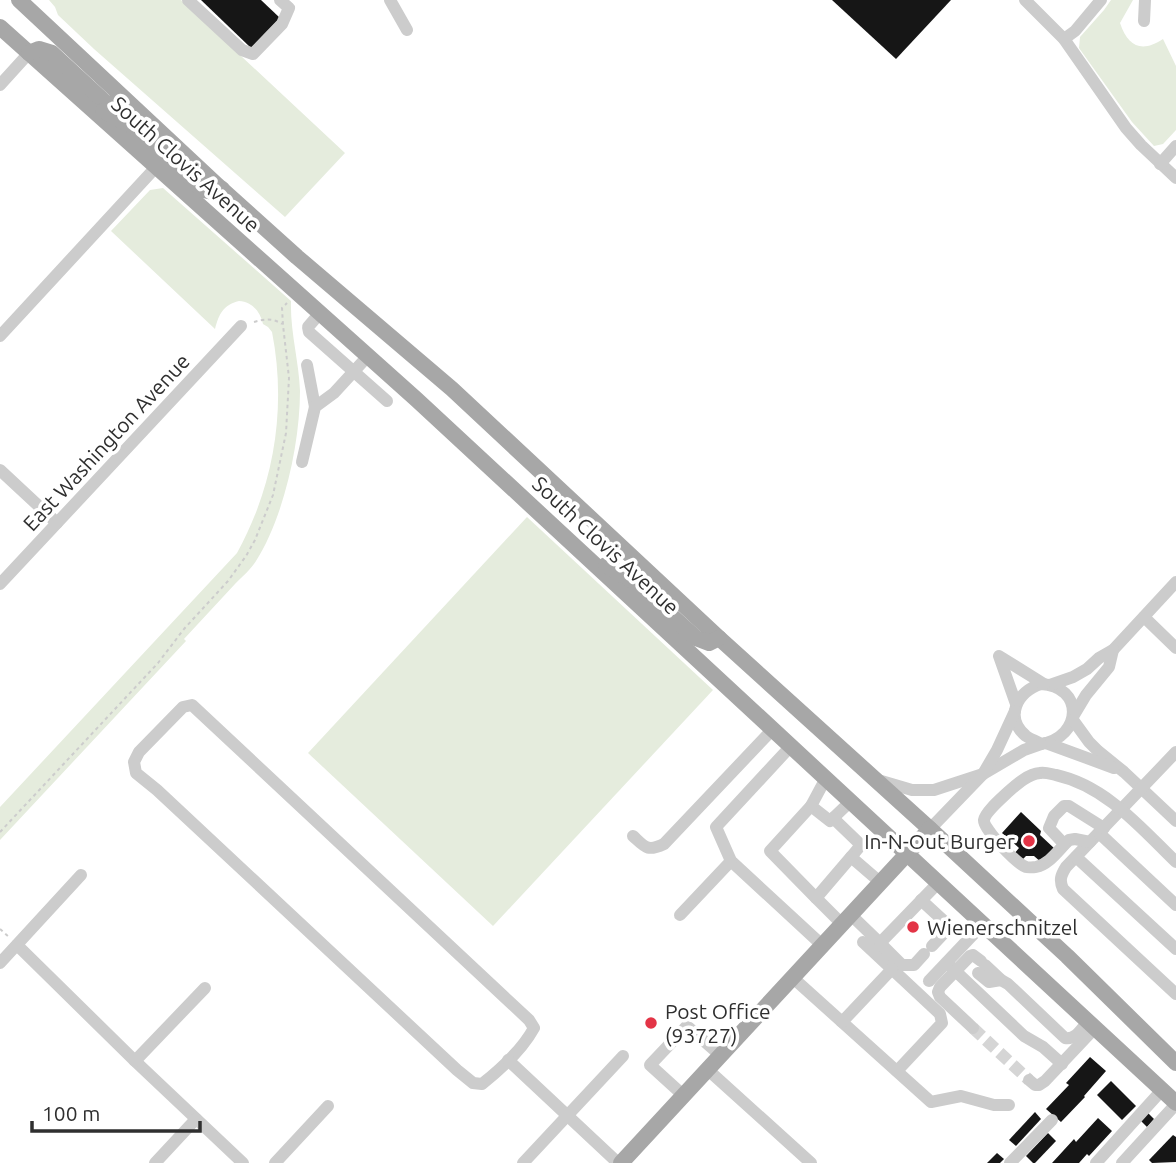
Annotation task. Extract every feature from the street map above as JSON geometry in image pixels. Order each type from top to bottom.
[{"type":"main road","name":"South Clovis Avenue","points":[[19,0],[152,126],[297,257],[452,389],[719,638],[1173,1053]]},
{"type":"main road","name":"South Clovis Avenue","points":[[0,27],[369,356],[1176,1103]]},
{"type":"main road","points":[[29,53],[38,49],[52,53],[104,102],[152,126]]},
{"type":"main road","points":[[85,103],[136,128],[203,190],[213,192],[222,189]]},
{"type":"main road","points":[[582,552],[633,581],[696,638],[709,643],[719,638]]},
{"type":"main road","points":[[619,1163],[930,829]]},
{"type":"street","points":[[188,0],[242,50],[253,54],[282,24],[289,8],[280,0]]},
{"type":"street","points":[[390,0],[407,30]]},
{"type":"street","points":[[1025,0],[1064,39],[1126,128],[1176,178]]},
{"type":"street","points":[[1064,39],[1101,0]]},
{"type":"street","points":[[1144,21],[1145,0]]},
{"type":"street","points":[[0,85],[29,53]]},
{"type":"street","points":[[1160,164],[1176,146]]},
{"type":"street","points":[[0,337],[157,166]]},
{"type":"street","points":[[320,313],[308,327],[309,332],[387,401]]},
{"type":"street","name":"East Washington Avenue","points":[[0,584],[241,326]]},
{"type":"street","points":[[315,407],[334,393],[369,356]]},
{"type":"street","points":[[302,462],[315,407],[307,365]]},
{"type":"street","points":[[0,470],[57,523]]},
{"type":"street","points":[[930,829],[983,774],[1024,692],[1032,687],[1073,677],[1114,650],[1176,582]]},
{"type":"street","points":[[1144,617],[1176,648]]},
{"type":"street","points":[[876,779],[912,790],[934,790],[983,774],[1024,750],[1063,735],[1086,695],[1109,667],[1114,650]]},
{"type":"street","points":[[1124,772],[1026,736],[1019,729],[1016,707],[999,656],[1066,694],[1071,701],[1073,717],[1089,742],[1124,772],[1176,821]]},
{"type":"street","points":[[192,705],[529,1020],[534,1028],[508,1060],[482,1084],[474,1083],[457,1070],[136,773],[134,762],[139,752],[183,707],[192,705]]},
{"type":"street","points":[[633,836],[647,848],[653,849],[664,844],[773,729]]},
{"type":"street","points":[[791,746],[716,827],[731,861],[822,945]]},
{"type":"street","points":[[1176,752],[1076,857],[1062,874],[1060,881],[1063,889],[1176,994]]},
{"type":"street","points":[[1098,834],[1069,840],[1043,864],[1035,868],[1025,867],[986,829],[984,821],[999,801],[1019,782],[1041,772],[1069,778],[1097,791],[1176,862]]},
{"type":"street","points":[[826,778],[811,806],[770,851],[816,898],[880,943],[902,965],[914,965],[946,931],[946,923],[921,900]]},
{"type":"street","points":[[811,806],[830,821],[850,801]]},
{"type":"street","points":[[1064,844],[1049,828],[1054,816],[1064,806],[1069,806],[1176,905]]},
{"type":"street","points":[[816,898],[861,845],[833,818]]},
{"type":"street","points":[[851,857],[880,882]]},
{"type":"street","points":[[1076,857],[1176,949]]},
{"type":"street","points":[[680,915],[731,861]]},
{"type":"street","points":[[0,963],[81,876]]},
{"type":"street","points":[[880,943],[939,882]]},
{"type":"street","points":[[973,1028],[938,992],[951,967],[984,924]]},
{"type":"street","points":[[863,942],[942,1018],[942,1023],[897,1071]]},
{"type":"street","points":[[17,945],[243,1163]]},
{"type":"street","points":[[929,981],[951,967],[977,966],[1007,984],[1065,1038],[1072,1038],[1092,1025]]},
{"type":"street","points":[[951,967],[1024,1036],[1043,1047],[1062,1064]]},
{"type":"street","points":[[842,1022],[892,969]]},
{"type":"street","points":[[792,977],[931,1102],[961,1096],[994,1105],[1009,1105]]},
{"type":"street","points":[[135,1061],[205,988]]},
{"type":"street","points":[[1029,1080],[1035,1085],[1045,1081],[1092,1025]]},
{"type":"street","points":[[682,1095],[650,1065],[687,1026],[720,1055]]},
{"type":"street","points":[[523,1163],[623,1056]]},
{"type":"street","points":[[508,1060],[619,1163]]},
{"type":"street","points":[[707,1069],[811,1163]]},
{"type":"street","points":[[1096,1163],[1162,1090]]},
{"type":"street","points":[[1122,1163],[1176,1103]]},
{"type":"street","points":[[275,1163],[328,1106]]},
{"type":"street","points":[[155,1163],[196,1119]]},
{"type":"street","points":[[1010,1163],[1052,1120]]},
{"type":"street","points":[[1127,1130],[1141,1142]]},
{"type":"path","points":[[0,832],[159,663],[184,629],[228,581],[250,548],[273,495],[286,432],[289,378],[282,308],[295,290]]},
{"type":"path","points":[[241,326],[269,319],[282,325]]},
{"type":"green space","points":[[49,0],[181,0],[345,153],[285,217],[94,49],[58,15]]},
{"type":"green space","points":[[1111,0],[1133,0],[1120,23],[1127,38],[1142,46],[1149,46],[1163,39],[1176,66],[1176,130],[1163,144],[1154,146],[1132,122],[1079,48],[1080,37]]},
{"type":"green space","points":[[163,188],[291,301],[300,391],[297,433],[288,479],[275,523],[252,567],[0,840],[0,807],[237,553],[250,527],[268,474],[274,446],[278,389],[272,332],[263,324],[255,308],[239,301],[223,311],[215,329],[111,231],[150,190]]},
{"type":"green space","points":[[527,517],[713,690],[493,926],[308,753]]},
{"type":"building","points":[[201,0],[261,0],[280,18],[251,48]]},
{"type":"building","points":[[832,0],[951,0],[896,59]]},
{"type":"building","name":"In-N-Out Burger","points":[[1021,812],[1055,849],[1042,863],[1034,856],[1026,856],[1020,862],[1013,855],[1019,848],[1002,833]]},
{"type":"building","points":[[1090,1057],[1106,1071],[1061,1122],[1046,1109]]},
{"type":"building","points":[[1111,1081],[1136,1106],[1122,1120],[1097,1095]]},
{"type":"building","points":[[1035,1112],[1041,1119],[1016,1146],[1009,1140]]},
{"type":"building","points":[[1148,1113],[1154,1119],[1147,1127],[1141,1121]]},
{"type":"building","points":[[1098,1118],[1112,1131],[1089,1156],[1087,1154],[1079,1163],[1052,1163],[1074,1139],[1076,1142]]},
{"type":"building","points":[[1048,1133],[1056,1141],[1033,1163],[1026,1156]]},
{"type":"building","points":[[1173,1135],[1176,1137],[1176,1162],[1152,1163],[1149,1160]]},
{"type":"building","points":[[997,1153],[1004,1159],[1000,1163],[987,1163]]},
{"type":"tunnel","points":[[973,1028],[1029,1080]]},
{"type":"place","name":"In-N-Out Burger","points":[[1029,841]]},
{"type":"place","name":"Wienerschnitzel","points":[[913,927]]},
{"type":"place","name":"Post Office (93727)","points":[[651,1023]]}]
